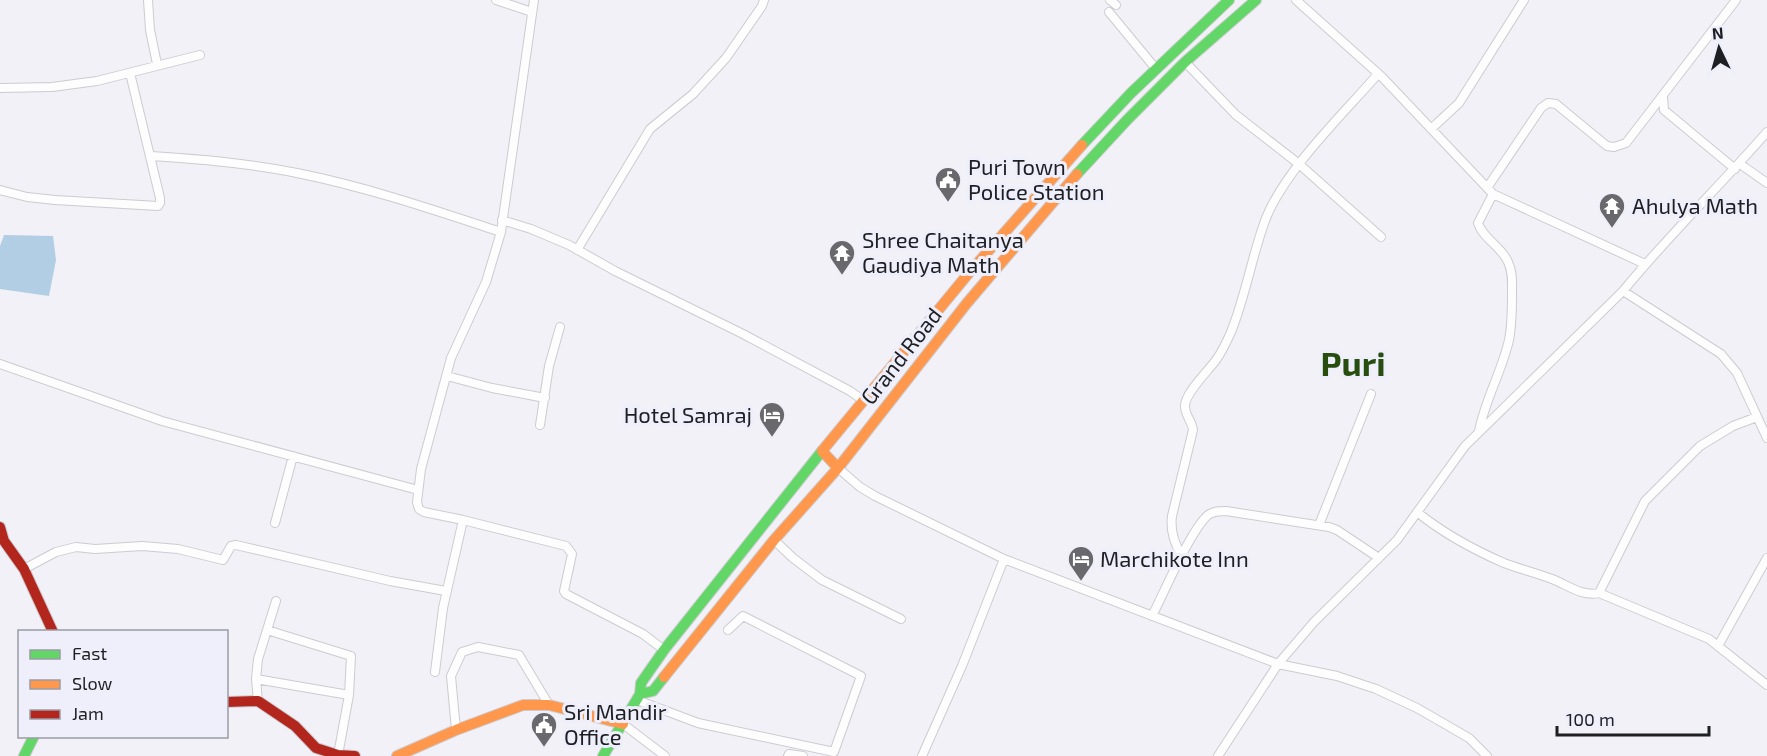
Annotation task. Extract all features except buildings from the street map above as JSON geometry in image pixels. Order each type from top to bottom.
[{"type":"main road","name":"Grand Road","points":[[603,756],[639,697],[640,683],[664,650],[822,451],[968,274],[1076,152],[1156,69],[1229,0]]},
{"type":"main road","name":"Grand Road","points":[[639,697],[653,691],[774,540],[838,468],[968,303],[1054,199],[1127,120],[1185,62],[1256,0]]},
{"type":"main road","points":[[822,451],[838,468]]},
{"type":"main road","points":[[0,527],[2,541],[24,569],[52,630]]},
{"type":"main road","points":[[228,702],[258,700],[295,726],[316,748],[338,755],[355,756]]},
{"type":"main road","points":[[398,756],[456,730],[524,705],[549,705],[623,724]]},
{"type":"main road","points":[[24,756],[33,738]]},
{"type":"street","points":[[148,0],[150,30],[157,64]]},
{"type":"street","points":[[496,0],[532,12]]},
{"type":"street","points":[[534,0],[501,232],[486,282],[452,358],[422,469],[417,502],[419,509],[424,512],[566,546],[572,554],[564,591],[566,594],[643,634],[664,650]]},
{"type":"street","points":[[578,250],[650,129],[693,94],[726,58],[764,0]]},
{"type":"street","points":[[1296,0],[1378,74],[1490,191],[1645,264]]},
{"type":"street","points":[[1431,129],[1459,103],[1524,0]]},
{"type":"street","points":[[1478,433],[1482,415],[1499,374],[1509,339],[1512,314],[1512,275],[1508,262],[1502,252],[1480,230],[1478,223],[1490,191],[1541,108],[1548,104],[1556,104],[1607,146],[1614,147],[1626,143],[1736,0]]},
{"type":"street","points":[[1112,6],[1156,69]]},
{"type":"street","points":[[0,88],[74,85],[200,55]]},
{"type":"street","points":[[1185,62],[1236,115],[1299,164],[1381,237]]},
{"type":"street","points":[[0,190],[46,199],[158,206],[160,198],[130,73]]},
{"type":"street","points":[[1182,558],[1171,528],[1193,430],[1192,422],[1185,411],[1186,397],[1224,347],[1248,283],[1266,218],[1283,186],[1299,164],[1378,74]]},
{"type":"street","points":[[1663,97],[1664,110],[1738,166],[1767,183]]},
{"type":"street","points":[[1218,756],[1278,664],[1314,622],[1397,540],[1465,446],[1623,291],[1645,264],[1767,132]]},
{"type":"street","points":[[151,156],[196,159],[297,173],[423,207],[501,232]]},
{"type":"street","points":[[502,220],[548,235],[639,284],[743,333],[850,391],[864,401]]},
{"type":"street","points":[[1623,291],[1721,354],[1737,374],[1767,438]]},
{"type":"street","points":[[540,425],[549,366],[560,327]]},
{"type":"street","points":[[0,364],[162,421],[418,490]]},
{"type":"street","points":[[447,376],[492,388],[545,398]]},
{"type":"street","points":[[1318,525],[1371,394]]},
{"type":"street","points":[[1599,593],[1646,501],[1700,446],[1733,426],[1757,417]]},
{"type":"street","points":[[275,523],[293,456]]},
{"type":"street","points":[[838,468],[860,487],[875,496],[1004,559],[1278,664],[1337,676],[1376,689],[1417,708],[1469,738],[1487,756]]},
{"type":"street","points":[[1417,512],[1460,543],[1505,563],[1589,595],[1599,593],[1709,639],[1767,685]]},
{"type":"street","points":[[1152,616],[1182,558],[1210,513],[1318,525],[1337,530],[1379,558]]},
{"type":"street","points":[[435,672],[438,633],[463,520]]},
{"type":"street","points":[[774,540],[800,564],[822,579],[901,620]]},
{"type":"street","points":[[24,569],[56,552],[76,547],[95,549],[142,546],[178,549],[223,560],[231,546],[236,545],[390,581],[446,591]]},
{"type":"street","points":[[1718,646],[1767,558]]},
{"type":"street","points":[[922,756],[962,666],[1004,559]]},
{"type":"street","points":[[258,700],[256,679],[258,659],[276,601]]},
{"type":"street","points":[[639,697],[698,723],[834,752],[861,676],[743,616],[728,630]]},
{"type":"street","points":[[267,630],[351,656],[349,694],[338,755]]},
{"type":"street","points":[[456,730],[452,676],[462,652],[478,647],[519,655],[549,705]]},
{"type":"street","points":[[256,679],[349,694]]},
{"type":"street","points":[[623,724],[665,756]]},
{"type":"street","points":[[788,756],[789,754],[803,756]]},
{"type":"water","points":[[4,235],[53,236],[56,260],[49,296],[0,289],[0,246]]},
{"type":"traffic: fast","points":[[1082,145],[1131,93],[1229,0]]},
{"type":"traffic: fast","points":[[1077,174],[1185,62],[1256,0]]},
{"type":"traffic: fast","points":[[664,677],[653,691],[640,694],[641,683],[664,650],[822,451]]},
{"type":"traffic: fast","points":[[603,756],[640,694]]},
{"type":"traffic: fast","points":[[24,756],[33,738]]},
{"type":"traffic: slow","points":[[822,451],[968,274],[1082,145]]},
{"type":"traffic: slow","points":[[838,468],[967,303],[1077,174]]},
{"type":"traffic: slow","points":[[664,677],[774,540],[838,468],[822,451]]},
{"type":"traffic: slow","points":[[397,756],[456,730],[523,705],[549,705],[623,724]]},
{"type":"traffic: jam","points":[[0,527],[4,541],[24,569],[52,630]]},
{"type":"traffic: jam","points":[[228,702],[258,701],[295,726],[316,748],[338,755],[355,756]]},
{"type":"place","name":"Puri Town Police Station","points":[[948,203]]},
{"type":"place","name":"Ahulya Math","points":[[1612,229]]},
{"type":"place","name":"Shree Chaitanya Gaudiya Math","points":[[842,276]]},
{"type":"place","name":"Hotel Samraj","points":[[772,438]]},
{"type":"place","name":"Marchikote Inn","points":[[1081,582]]},
{"type":"place","name":"Sri Mandir Office","points":[[544,748]]},
{"type":"district","name":"Puri","points":[[1353,364]]}]
